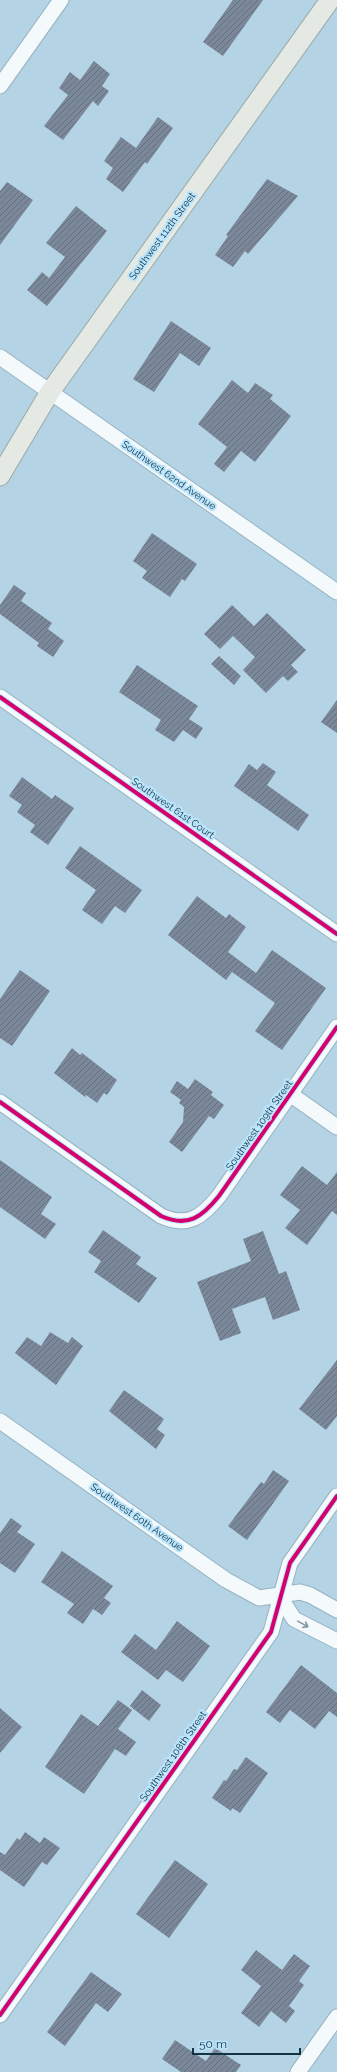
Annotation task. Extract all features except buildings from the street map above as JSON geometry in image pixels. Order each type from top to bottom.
[{"type":"main road","name":"Southwest 112th Street","points":[[0,476],[50,392],[330,0]]},
{"type":"street","points":[[0,86],[61,0]]},
{"type":"street","name":"Southwest 62nd Avenue","points":[[0,357],[337,592]]},
{"type":"street","name":"Southwest 61st Court","points":[[0,697],[337,934]]},
{"type":"street","name":"Southwest 109th Street","points":[[0,1102],[161,1216],[176,1222],[185,1222],[201,1215],[210,1207],[337,1027]]},
{"type":"street","points":[[290,1094],[337,1127]]},
{"type":"street","name":"Southwest 60th Avenue","points":[[0,1421],[226,1580],[259,1598],[300,1592],[310,1594],[337,1610]]},
{"type":"street","name":"Southwest 108th Street","points":[[0,2015],[270,1632],[290,1563],[337,1496]]},
{"type":"street","points":[[280,1596],[294,1619],[337,1641]]},
{"type":"street","points":[[298,2072],[337,2017]]},
{"type":"cycle path","points":[[0,697],[337,934]]},
{"type":"cycle path","points":[[0,1102],[161,1216],[179,1221],[187,1220],[194,1218],[207,1210],[219,1196],[337,1027]]},
{"type":"cycle path","points":[[0,2015],[271,1632],[290,1563],[337,1496]]}]
